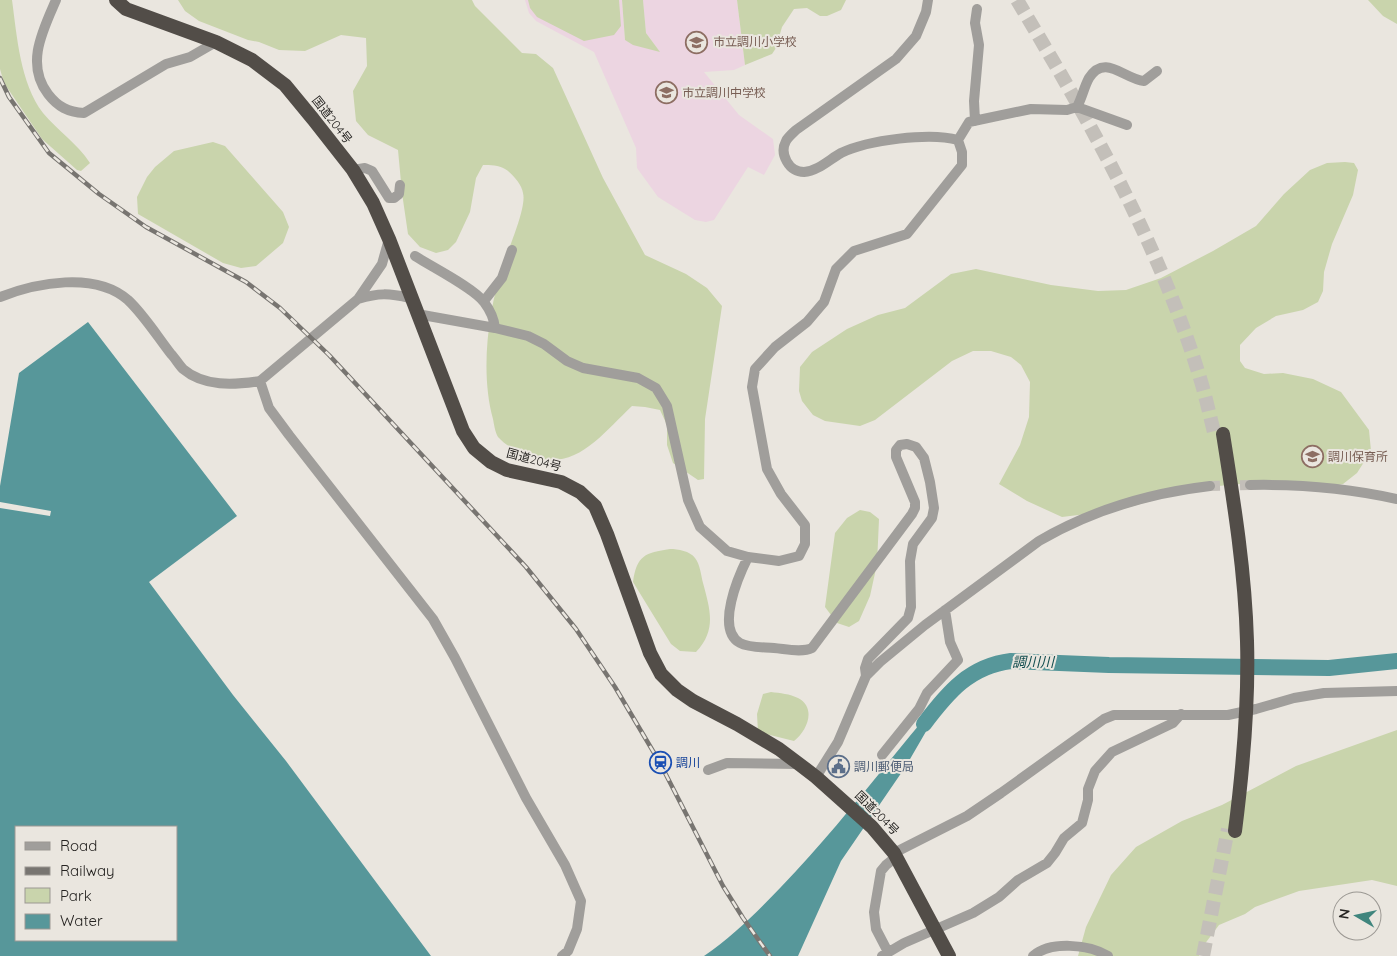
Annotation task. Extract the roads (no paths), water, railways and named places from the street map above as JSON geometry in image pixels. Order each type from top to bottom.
[{"type":"highway","name":"国道204号","points":[[116,0],[126,9],[216,42],[252,60],[285,85],[353,170],[373,202],[463,431],[474,448],[491,462],[507,470],[561,482],[580,492],[595,506],[650,653],[661,674],[676,690],[693,701],[779,749],[816,776],[872,827],[895,855],[949,956]]},
{"type":"highway","points":[[1219,435],[1239,541],[1244,586],[1241,787],[1231,830]]},
{"type":"street","points":[[56,0],[40,37],[37,60],[39,83],[52,100],[70,112],[84,113],[166,64],[190,57],[216,42]]},
{"type":"street","points":[[928,0],[926,12],[916,36],[896,59],[796,130],[786,141],[784,154],[787,163],[796,170],[804,172],[818,167],[843,152],[874,142],[898,139],[949,138],[958,140]]},
{"type":"street","points":[[976,121],[974,101],[979,45],[975,23],[977,9]]},
{"type":"street","points":[[1077,107],[1094,70],[1110,67],[1144,82],[1157,71]]},
{"type":"street","points":[[417,314],[495,328],[536,340],[567,361],[583,368],[638,378],[656,388],[667,406],[688,500],[700,527],[728,551],[748,557],[779,561],[799,556],[805,544],[805,525],[781,494],[767,469],[752,387],[755,369],[775,347],[807,322],[824,302],[836,269],[854,251],[907,234],[962,165],[962,152],[958,140],[969,122],[1031,109],[1067,110],[1077,107],[1127,125]]},
{"type":"street","points":[[353,170],[365,168],[372,171],[389,198],[394,198],[399,194],[400,185]]},
{"type":"street","points":[[0,298],[20,290],[53,284],[90,283],[109,289],[127,300],[184,369],[196,377],[217,384],[242,384],[260,381],[358,299],[382,264],[389,239]]},
{"type":"street","points":[[484,301],[502,278],[512,250]]},
{"type":"street","points":[[416,256],[484,301],[494,318],[495,328]]},
{"type":"street","points":[[358,299],[378,294],[391,294],[410,298]]},
{"type":"street","points":[[260,381],[269,408],[433,619],[455,658],[526,798],[565,865],[580,902],[578,930],[568,950],[562,956]]},
{"type":"street","points":[[748,557],[731,602],[730,627],[733,637],[740,643],[752,646],[803,650],[812,648],[912,514],[915,502],[896,457],[896,450],[900,445],[907,444],[916,447],[924,458],[930,482],[934,508],[932,518],[912,544],[910,561],[911,607],[908,618],[868,659],[865,668],[866,676]]},
{"type":"street","points":[[1250,485],[1275,484],[1340,488],[1397,499]]},
{"type":"street","points":[[816,776],[838,742],[866,676],[880,662],[945,610],[1058,530],[1108,508],[1134,500],[1210,486]]},
{"type":"street","points":[[882,754],[919,709],[927,693],[958,660],[950,642],[945,610]]},
{"type":"street","points":[[1181,714],[1173,723],[1112,752],[1095,772],[1088,790],[1088,800],[1082,823],[1064,838],[1047,863],[1018,880],[999,897],[963,918],[904,943],[885,954],[876,929],[874,912],[881,871],[895,855],[967,816],[1104,719],[1122,714],[1181,714],[1228,715],[1294,698],[1324,693],[1397,691]]},
{"type":"street","points":[[708,770],[727,763],[799,764]]},
{"type":"street","points":[[1033,956],[1043,949],[1070,946],[1103,953],[1108,956]]},
{"type":"water","points":[[88,322],[237,516],[149,582],[233,695],[286,761],[431,956],[0,956],[0,508],[50,516],[51,511],[0,502],[0,486],[19,373]]},
{"type":"water","points":[[935,706],[939,709],[906,766],[841,861],[798,956],[704,956],[744,923],[801,865]]},
{"type":"waterway","name":"調川川","points":[[924,724],[942,701],[961,682],[983,668],[1011,661],[1109,665],[1329,668],[1397,661]]},
{"type":"tunnel","points":[[1017,0],[1096,137],[1143,231],[1183,328],[1202,385],[1215,436]]},
{"type":"tunnel","points":[[1210,486],[1250,485]]},
{"type":"tunnel","points":[[1203,956],[1228,829]]},
{"type":"railway","points":[[0,78],[9,97],[49,153],[99,194],[146,227],[246,282],[280,308],[329,355],[526,567],[576,629],[615,687],[660,763],[723,886],[770,956]]},
{"type":"place","name":"市立調川小学校","points":[[697,42]]},
{"type":"place","name":"市立調川中学校","points":[[666,93]]},
{"type":"place","name":"調川保育所","points":[[1312,457]]},
{"type":"place","name":"調川","points":[[660,763]]},
{"type":"place","name":"調川郵便局","points":[[838,767]]}]
